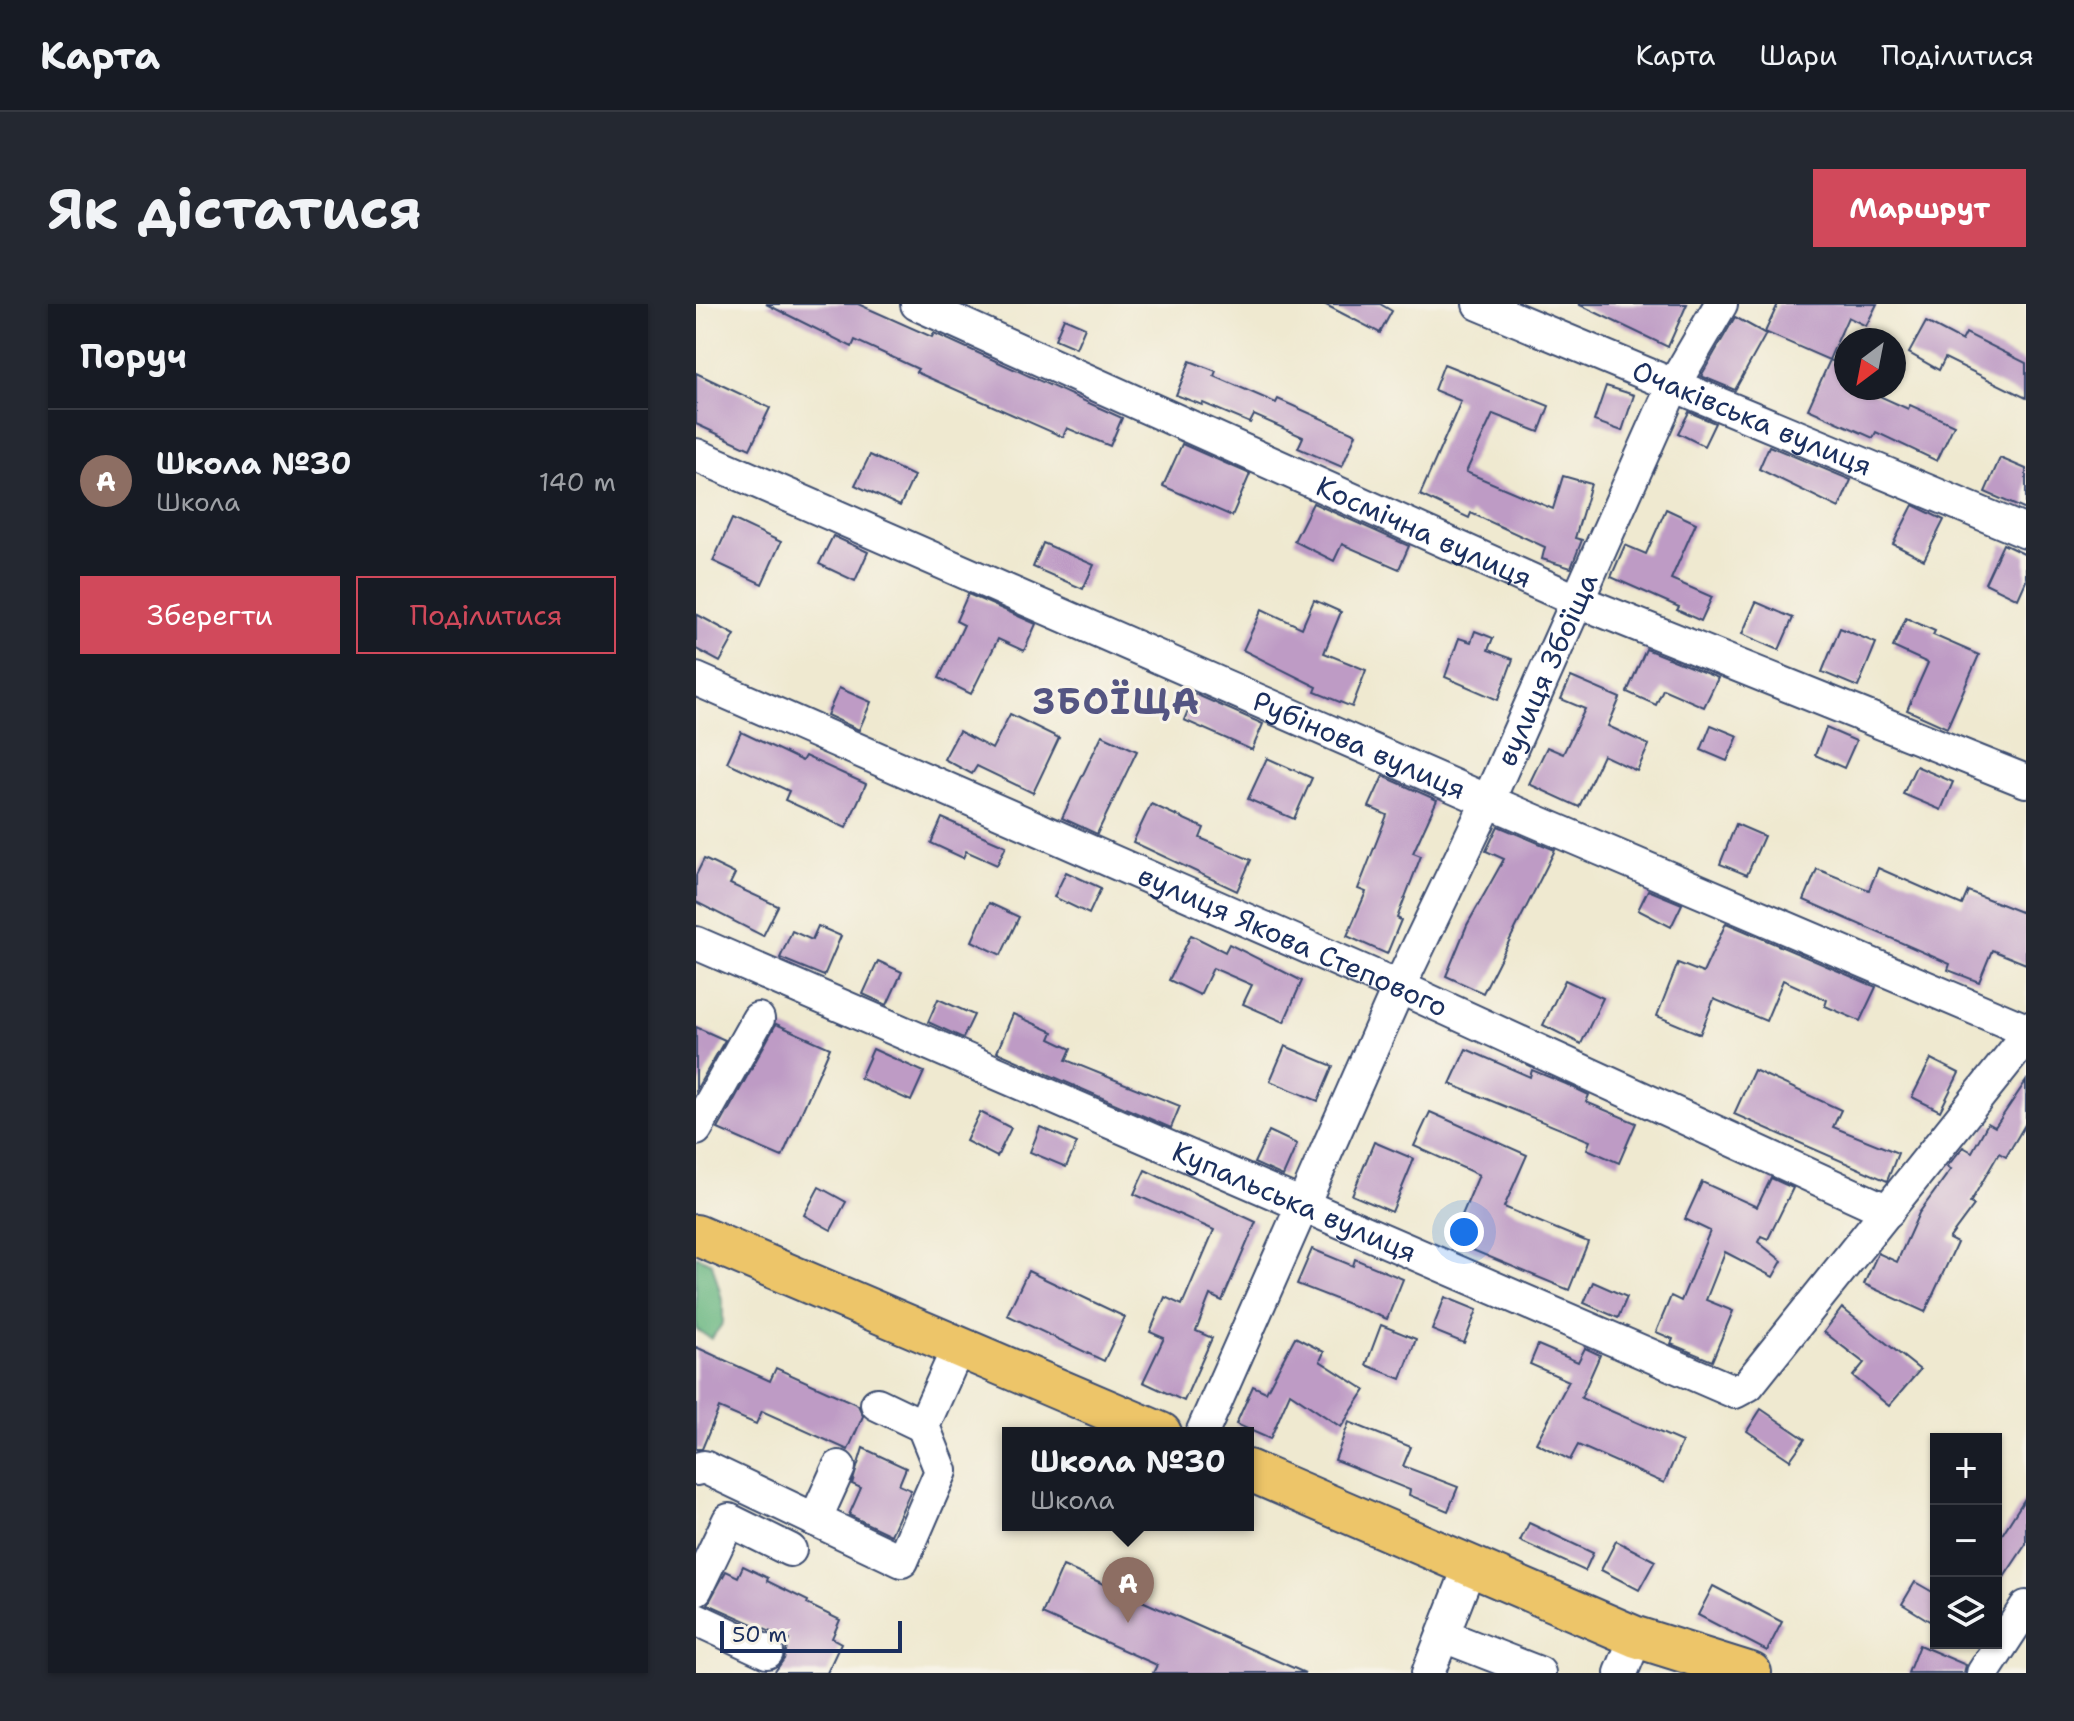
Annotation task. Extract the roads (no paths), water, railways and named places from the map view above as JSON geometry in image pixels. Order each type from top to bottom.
[{"type":"main road","points":[[696,1235],[1147,1427]]},
{"type":"main road","points":[[1254,1473],[1470,1566],[1629,1655],[1751,1673]]},
{"type":"street","name":"Космічна вулиця","points":[[917,304],[1578,601],[2026,781]]},
{"type":"street","name":"Очаківська вулиця","points":[[1479,304],[2026,532]]},
{"type":"street","name":"вулиця Збоїща","points":[[1205,1427],[1399,987],[1488,801],[1673,386],[1721,304]]},
{"type":"street","name":"Рубінова вулиця","points":[[696,455],[1488,801],[2026,1030]]},
{"type":"street","name":"вулиця Якова Степового","points":[[696,679],[1399,987],[1888,1211]]},
{"type":"street","name":"Купальська вулиця","points":[[696,943],[1735,1392],[1748,1385],[2026,1037]]},
{"type":"street","points":[[696,1129],[758,1019]]},
{"type":"street","points":[[923,1426],[958,1348]]},
{"type":"street","points":[[696,1469],[704,1467],[902,1561],[941,1471],[923,1426],[877,1404]]},
{"type":"street","points":[[815,1520],[839,1467]]},
{"type":"street","points":[[696,1589],[729,1520],[790,1550]]},
{"type":"street","points":[[1428,1673],[1470,1566]]},
{"type":"street","points":[[1983,1673],[2026,1607]]},
{"type":"street","points":[[696,1619],[767,1652]]},
{"type":"street","points":[[1444,1636],[1539,1673]]},
{"type":"place","name":"Школа №30","points":[[1128,1623]]},
{"type":"district","name":"ЗБОЇЩА","points":[[1117,701]]}]
